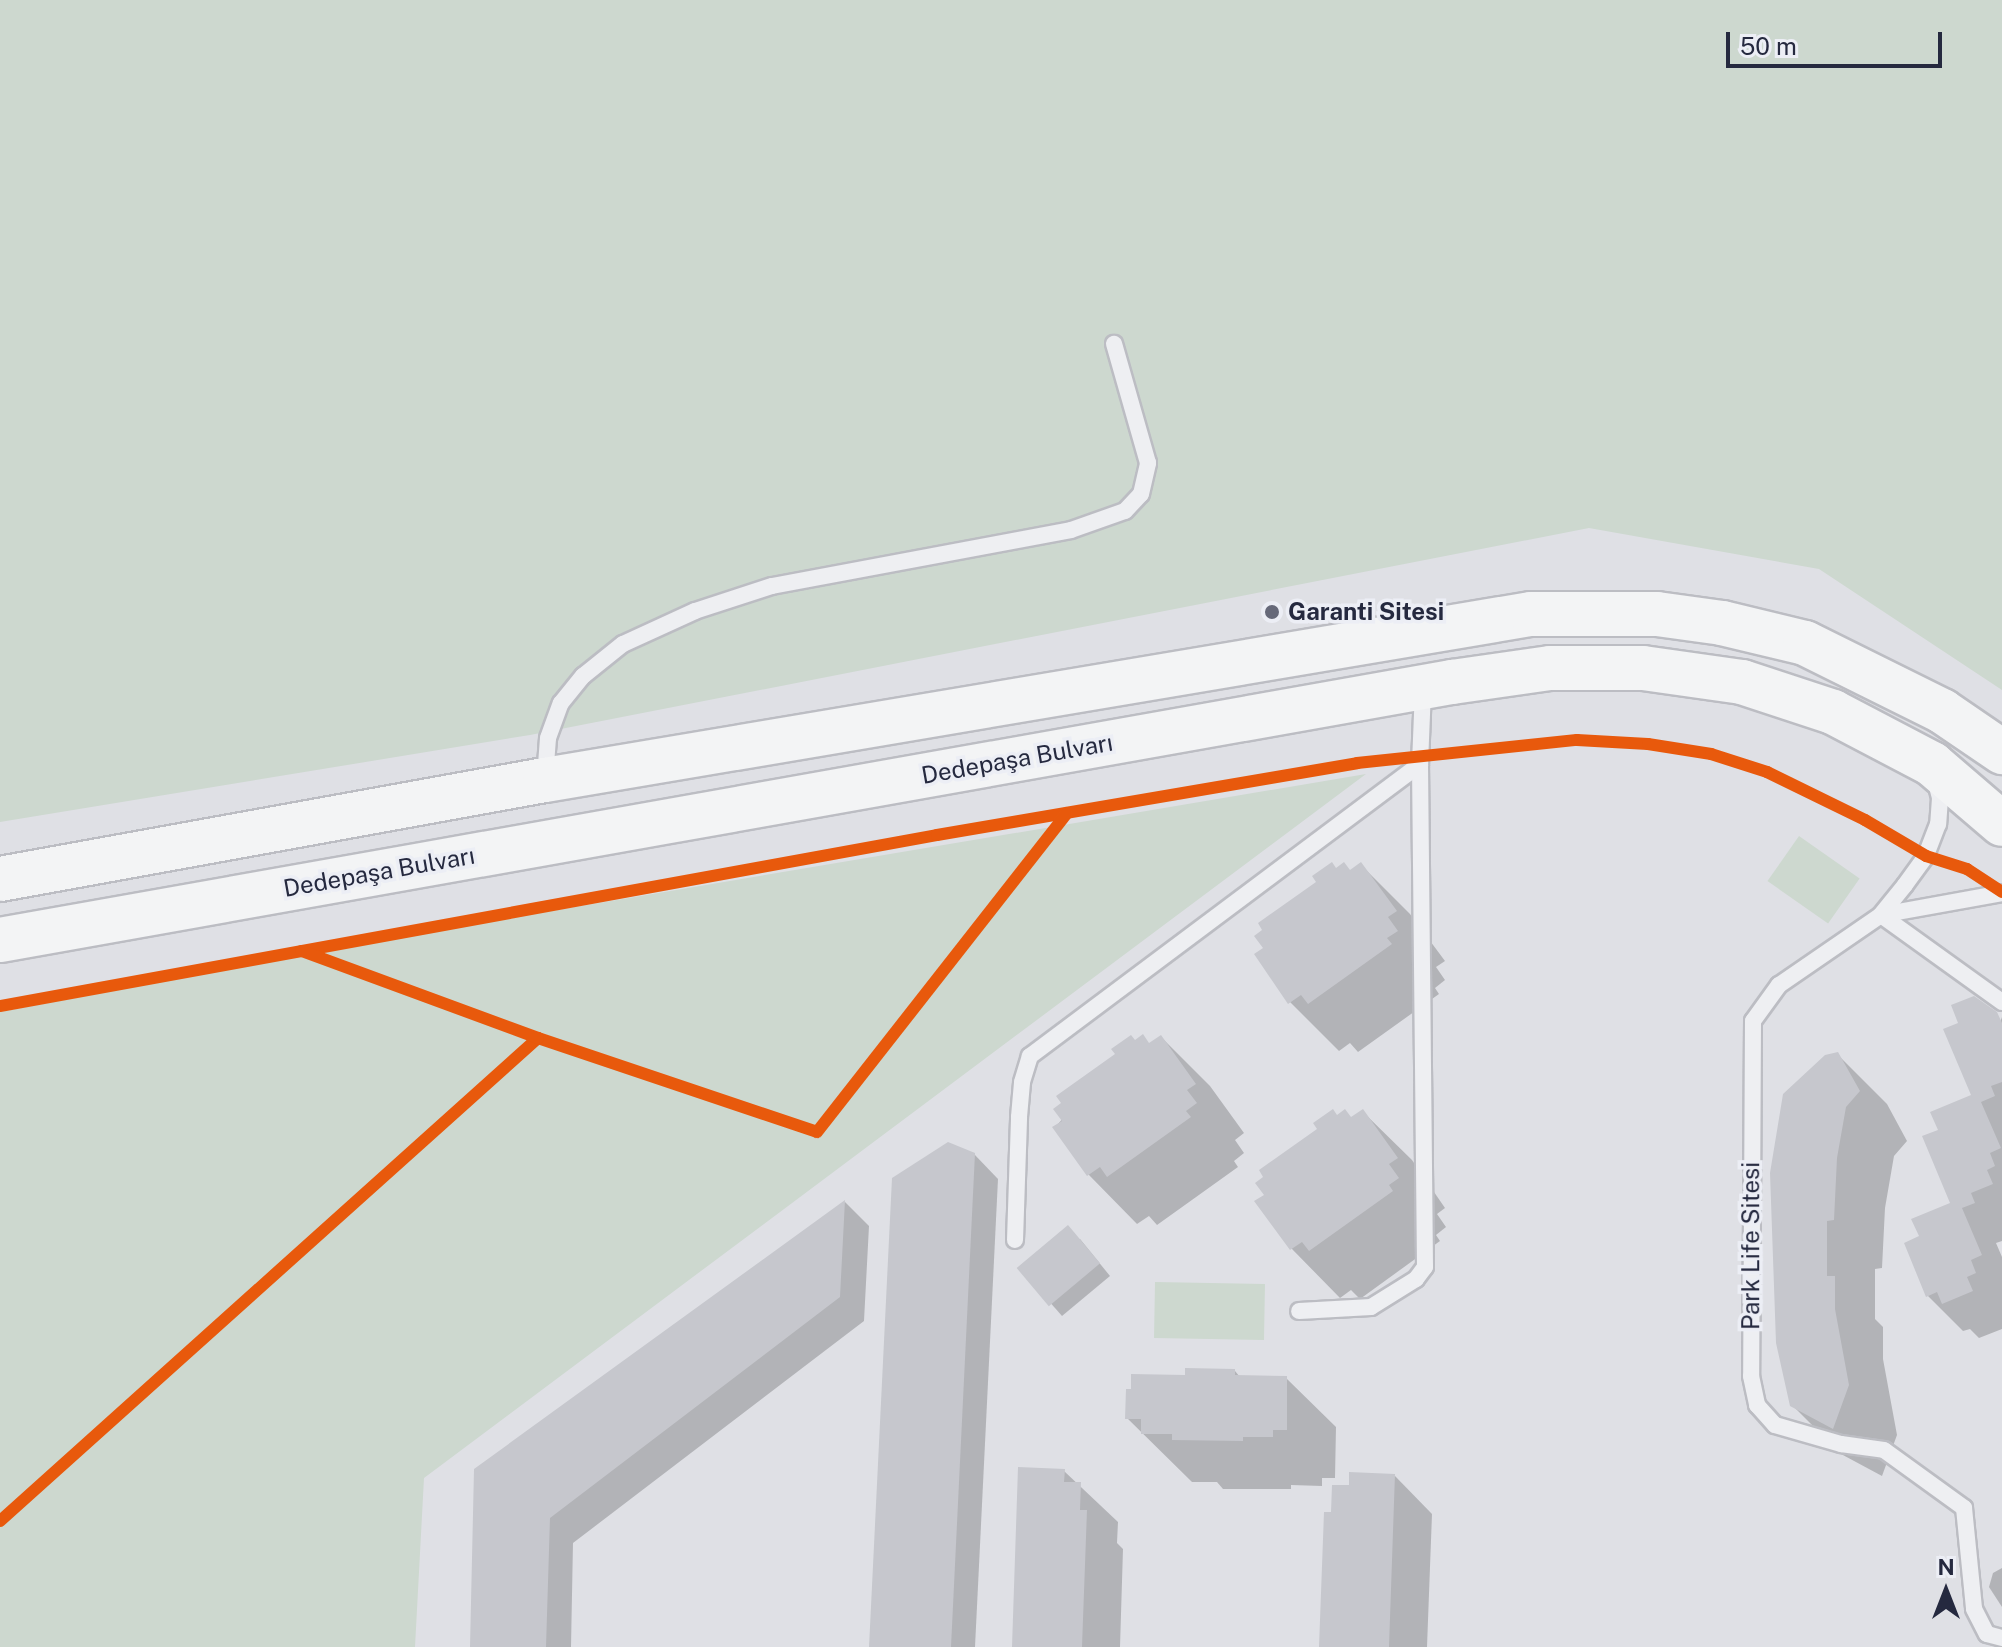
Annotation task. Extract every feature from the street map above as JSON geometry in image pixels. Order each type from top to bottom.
[{"type":"main road","points":[[0,879],[545,780],[1531,614],[1657,614],[1722,623],[1805,643],[1942,711],[2002,752]]},
{"type":"main road","name":"Dedepaşa Bulvarı","points":[[0,940],[1423,687],[1550,668],[1643,668],[1742,682],[1833,712],[1932,764],[2002,824]]},
{"type":"lane","points":[[545,780],[548,738],[561,703],[583,676],[623,644],[695,611],[772,586],[1071,530],[1125,511],[1141,494],[1148,463],[1114,344]]},
{"type":"lane","points":[[1299,1311],[1371,1307],[1416,1279],[1425,1267],[1420,764],[1423,687]]},
{"type":"lane","points":[[1015,1240],[1019,1117],[1022,1082],[1030,1056],[1420,764]]},
{"type":"lane","points":[[1881,915],[1926,856],[1938,824],[1940,798],[1932,764]]},
{"type":"lane","points":[[1881,915],[2002,893]]},
{"type":"lane","points":[[1881,915],[2002,1002]]},
{"type":"lane","name":"Park Life Sitesi","points":[[1881,915],[1779,985],[1753,1021],[1751,1376],[1757,1405],[1775,1425],[1812,1437],[1884,1450],[1964,1508],[1974,1609],[1987,1634],[2002,1638]]},
{"type":"shaded area","points":[[0,0],[2002,0],[2002,690],[1819,569],[1589,528],[530,735],[0,822]]},
{"type":"shaded area","points":[[1366,774],[424,1478],[415,1647],[0,1647],[0,1012],[403,936]]},
{"type":"shaded area","points":[[1799,836],[1860,878],[1828,923],[1767,881]]},
{"type":"shaded area","points":[[1155,1282],[1265,1284],[1264,1340],[1154,1338]]},
{"type":"building","points":[[1332,862],[1336,868],[1344,862],[1350,870],[1361,862],[1397,911],[1388,917],[1398,931],[1387,938],[1392,944],[1308,1004],[1301,995],[1288,1004],[1254,954],[1263,948],[1254,936],[1262,930],[1258,923],[1316,882],[1312,876]]},
{"type":"building","points":[[1974,996],[1997,1012],[2002,1023],[2002,1082],[1991,1086],[1995,1096],[1981,1102],[2001,1148],[1990,1153],[1995,1166],[1987,1170],[1993,1184],[1971,1193],[1975,1203],[1962,1208],[1982,1255],[1971,1260],[1976,1273],[1967,1277],[1973,1291],[1942,1304],[1937,1292],[1926,1297],[1904,1243],[1919,1236],[1911,1219],[1950,1203],[1922,1136],[1938,1130],[1930,1112],[1971,1095],[1943,1029],[1958,1023],[1951,1005]]},
{"type":"building","points":[[1143,1034],[1149,1043],[1161,1035],[1196,1084],[1187,1090],[1197,1103],[1186,1111],[1191,1117],[1107,1177],[1100,1167],[1087,1176],[1052,1127],[1062,1121],[1053,1109],[1061,1103],[1056,1096],[1115,1054],[1111,1049],[1131,1035],[1135,1040]]},
{"type":"building","points":[[1838,1052],[1860,1091],[1846,1107],[1837,1158],[1834,1220],[1827,1221],[1827,1276],[1835,1276],[1835,1309],[1849,1385],[1833,1429],[1790,1406],[1776,1343],[1770,1173],[1783,1094],[1825,1055]]},
{"type":"building","points":[[1333,1109],[1337,1115],[1345,1109],[1351,1117],[1363,1109],[1398,1158],[1389,1164],[1399,1178],[1389,1185],[1393,1191],[1309,1251],[1302,1242],[1290,1250],[1254,1201],[1264,1195],[1255,1183],[1263,1177],[1259,1170],[1317,1129],[1313,1123]]},
{"type":"building","points":[[948,1142],[975,1153],[951,1647],[869,1647],[892,1178]]},
{"type":"building","points":[[845,1200],[840,1297],[550,1518],[546,1647],[470,1647],[474,1469]]},
{"type":"building","points":[[1068,1225],[1100,1263],[1049,1306],[1017,1268]]},
{"type":"building","points":[[1185,1368],[1235,1369],[1235,1375],[1287,1376],[1287,1430],[1273,1430],[1273,1437],[1243,1437],[1243,1441],[1172,1440],[1172,1434],[1141,1434],[1141,1419],[1125,1419],[1126,1389],[1131,1389],[1131,1374],[1185,1375]]},
{"type":"building","points":[[1018,1467],[1065,1469],[1064,1482],[1081,1482],[1080,1510],[1087,1510],[1082,1647],[1012,1647]]},
{"type":"building","points":[[1349,1472],[1395,1474],[1389,1647],[1319,1647],[1324,1512],[1331,1512],[1332,1485],[1349,1485]]},
{"type":"cycle path","points":[[0,1006],[937,835],[1357,763],[1577,740],[1648,744],[1711,754],[1767,772],[1865,820],[1926,856],[1967,869],[2002,892]]},
{"type":"cycle path","points":[[538,1038],[817,1132],[1067,813]]},
{"type":"cycle path","points":[[0,1521],[538,1038],[301,951]]},
{"type":"place","name":"Garanti Sitesi","points":[[1272,612]]}]
